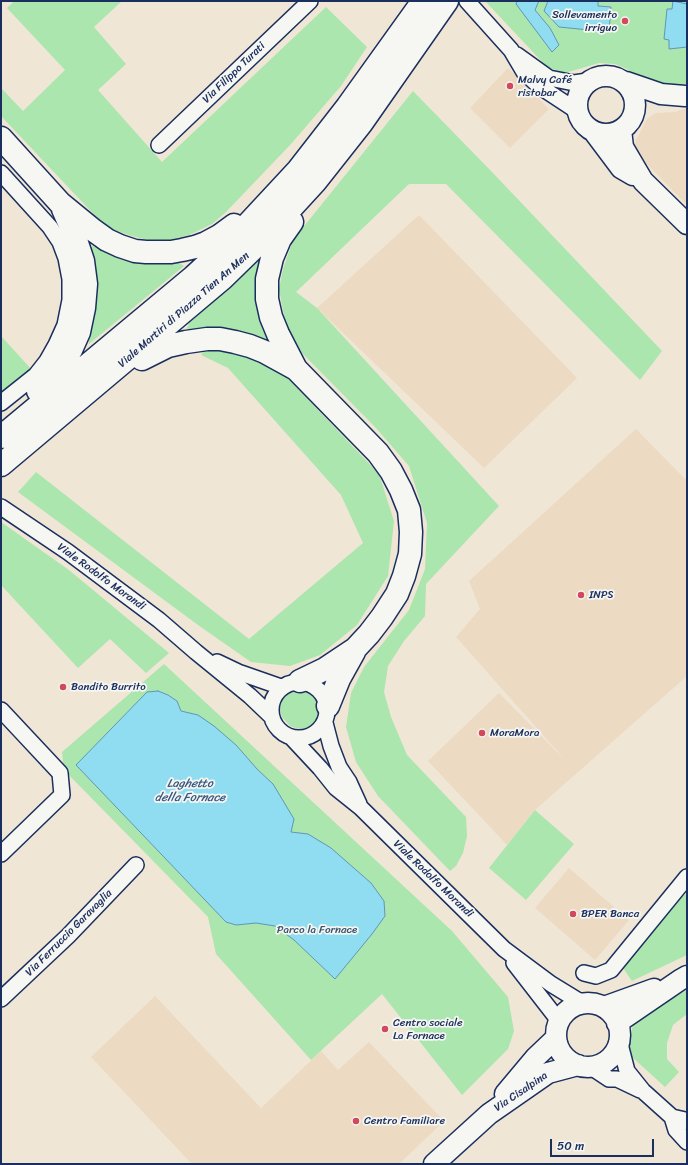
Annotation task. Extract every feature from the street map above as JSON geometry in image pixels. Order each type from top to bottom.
[{"type":"highway","name":"Viale Martiri di Piazza Tien An Men","points":[[1,437],[193,277],[232,241],[298,170],[348,107],[423,1]]},
{"type":"highway","name":"Viale Martiri di Piazza Tien An Men","points":[[1,466],[222,280],[261,241],[316,181],[361,124],[447,1]]},
{"type":"highway","points":[[1,138],[60,203],[92,230],[107,240],[136,251],[158,252],[182,250],[206,243],[219,236],[271,199]]},
{"type":"highway","points":[[296,369],[271,317],[267,299],[267,279],[272,258],[280,239],[316,181]]},
{"type":"highway","points":[[1,431],[22,406],[44,386],[61,366],[71,350],[79,332],[84,308],[86,284],[83,261],[74,234],[60,203]]},
{"type":"highway","points":[[96,386],[168,346],[207,339],[250,346],[265,352],[296,369],[378,453],[391,471],[409,510],[411,532],[410,554],[397,594],[382,617],[355,649],[325,669],[291,684]]},
{"type":"highway","points":[[326,715],[339,679],[355,649]]},
{"type":"main road","points":[[626,82],[634,96],[635,104],[635,112],[627,125],[621,130],[608,134],[594,132],[586,127],[580,119],[576,102],[582,87],[595,77],[611,75],[626,82],[661,94],[686,96]]},
{"type":"main road","points":[[635,112],[658,103],[686,96]]},
{"type":"main road","points":[[621,130],[623,147],[643,181]]},
{"type":"main road","points":[[594,132],[622,168],[643,181],[687,224]]},
{"type":"main road","name":"Via Cisalpina","points":[[604,1007],[684,978]]},
{"type":"main road","name":"Via Cisalpina","points":[[434,1164],[489,1114],[548,1073],[601,1064],[610,1058],[616,1049],[618,1031],[684,978]]},
{"type":"main road","points":[[582,1003],[594,1003],[604,1007],[612,1014],[618,1031]]},
{"type":"main road","name":"Via Cisalpina","points":[[489,1114],[557,1029],[564,1012],[573,1006],[582,1003]]},
{"type":"main road","points":[[557,1029],[558,1047],[563,1055],[570,1061],[584,1066]]},
{"type":"street","name":"Via Filippo Turati","points":[[158,145],[310,1]]},
{"type":"street","points":[[467,1],[510,50],[524,72],[539,86],[577,111]]},
{"type":"street","points":[[510,50],[549,78],[574,83],[588,81]]},
{"type":"street","points":[[1,174],[50,227],[60,242],[66,258],[70,279],[70,300],[65,325],[47,361],[36,375],[1,403]]},
{"type":"street","name":"Viale Rodolfo Morandi","points":[[1,507],[68,552],[159,620],[250,696],[271,716],[282,733],[292,738],[320,768],[336,788],[361,808],[504,949],[551,984],[582,1003]]},
{"type":"street","name":"Viale Rodolfo Morandi","points":[[196,652],[238,672],[291,684],[308,682],[315,686],[326,698],[326,715],[331,746],[339,766],[349,782],[361,808]]},
{"type":"street","points":[[271,716],[271,704],[275,695],[291,684]]},
{"type":"street","points":[[1,710],[60,773],[62,795],[1,854]]},
{"type":"street","points":[[292,738],[305,738],[313,735],[319,730],[326,715]]},
{"type":"street","name":"Via Ferruccio Garavaglia","points":[[1,999],[68,936],[136,865]]},
{"type":"street","points":[[584,973],[596,976],[610,970],[687,877]]},
{"type":"street","name":"Viale Rodolfo Morandi","points":[[504,949],[557,1029]]},
{"type":"street","points":[[618,1031],[627,1071],[643,1091],[672,1117],[685,1120],[687,1122]]},
{"type":"street","points":[[584,1066],[609,1079],[617,1080],[643,1091]]},
{"type":"street","points":[[672,1117],[676,1130],[687,1142]]},
{"type":"shaded area","points":[[508,68],[549,109],[510,148],[470,108]]},
{"type":"shaded area","points":[[687,108],[687,205],[638,155],[634,144],[647,119],[656,113],[675,112]]},
{"type":"shaded area","points":[[419,215],[577,378],[484,468],[317,308]]},
{"type":"shaded area","name":"INPS","points":[[636,429],[687,481],[687,676],[535,810],[507,845],[428,761],[499,693],[567,762],[456,637],[480,609],[469,581]]},
{"type":"shaded area","points":[[569,868],[629,920],[595,960],[535,908]]},
{"type":"shaded area","points":[[155,996],[261,1108],[321,1051],[338,1070],[369,1042],[444,1121],[399,1164],[192,1164],[91,1057]]},
{"type":"green space","points":[[14,1],[122,1],[94,27],[126,64],[98,90],[162,162],[326,7],[367,47],[341,86],[291,144],[226,212],[212,224],[189,235],[170,240],[148,240],[114,230],[101,222],[1,116],[1,88],[23,111],[65,70],[7,8]]},
{"type":"green space","points":[[485,1],[687,1],[687,84],[670,87],[638,77],[627,69],[615,64],[599,63],[565,73],[547,67]]},
{"type":"green space","points":[[413,91],[662,351],[640,380],[446,184],[409,184],[296,292],[317,308],[499,506],[426,584],[425,616],[404,641],[388,666],[384,692],[391,717],[407,755],[466,817],[467,836],[463,853],[456,866],[450,871],[378,796],[356,762],[346,727],[351,693],[364,667],[409,610],[425,569],[427,523],[409,466],[376,428],[302,353],[285,322],[279,289],[283,269],[293,240]]},
{"type":"green space","points":[[93,246],[122,260],[137,263],[179,263],[184,266],[89,344],[89,248]]},
{"type":"green space","points":[[260,259],[264,260],[276,346],[190,333],[187,328],[189,323]]},
{"type":"green space","points":[[1,336],[33,371],[1,396]]},
{"type":"green space","points":[[209,344],[247,351],[281,371],[379,474],[394,521],[388,576],[357,625],[320,655],[290,666],[251,662],[198,625],[18,492],[36,472],[249,639],[363,543],[341,495],[228,368],[201,355]]},
{"type":"green space","points":[[1,522],[69,570],[169,653],[146,673],[110,639],[78,668],[1,585]]},
{"type":"green space","name":"Parco la Fornace","points":[[164,664],[452,931],[508,997],[514,1031],[508,1049],[462,1095],[382,994],[311,1060],[216,954],[208,917],[64,770],[62,752]]},
{"type":"green space","points":[[292,690],[306,691],[312,696],[319,707],[319,717],[310,728],[302,729],[290,726],[282,717],[280,710],[281,699]]},
{"type":"green space","points":[[535,810],[574,844],[526,900],[489,868]]},
{"type":"green space","points":[[686,894],[687,955],[632,981],[623,968],[670,905]]},
{"type":"green space","points":[[687,990],[687,1014],[673,1025],[667,1043],[667,1059],[679,1072],[665,1087],[631,1056],[628,1040],[635,1020]]},
{"type":"water","points":[[517,1],[539,1],[535,10],[550,28],[559,45],[552,52],[516,4]]},
{"type":"water","points":[[548,1],[598,1],[598,6],[611,7],[609,32],[559,27],[544,11]]},
{"type":"water","points":[[673,1],[687,4],[687,47],[669,49],[669,40],[664,39],[667,9],[672,9]]},
{"type":"water","name":"Laghetto della Fornace","points":[[158,691],[177,701],[181,711],[198,715],[214,726],[236,745],[257,769],[273,784],[294,819],[291,832],[308,834],[331,848],[371,883],[384,901],[385,916],[335,979],[294,940],[275,926],[256,923],[236,925],[226,922],[76,765],[147,692]]},
{"type":"place","name":"Sollevamento irriguo","points":[[625,21]]},
{"type":"place","name":"Malvy Café ristobar","points":[[510,86]]},
{"type":"place","name":"INPS","points":[[581,595]]},
{"type":"place","name":"Bandito Burrito","points":[[63,687]]},
{"type":"place","name":"MoraMora","points":[[482,733]]},
{"type":"place","name":"BPER Banca","points":[[573,914]]},
{"type":"place","name":"Centro sociale La Fornace","points":[[385,1029]]},
{"type":"place","name":"Centro Familiare","points":[[356,1121]]}]
